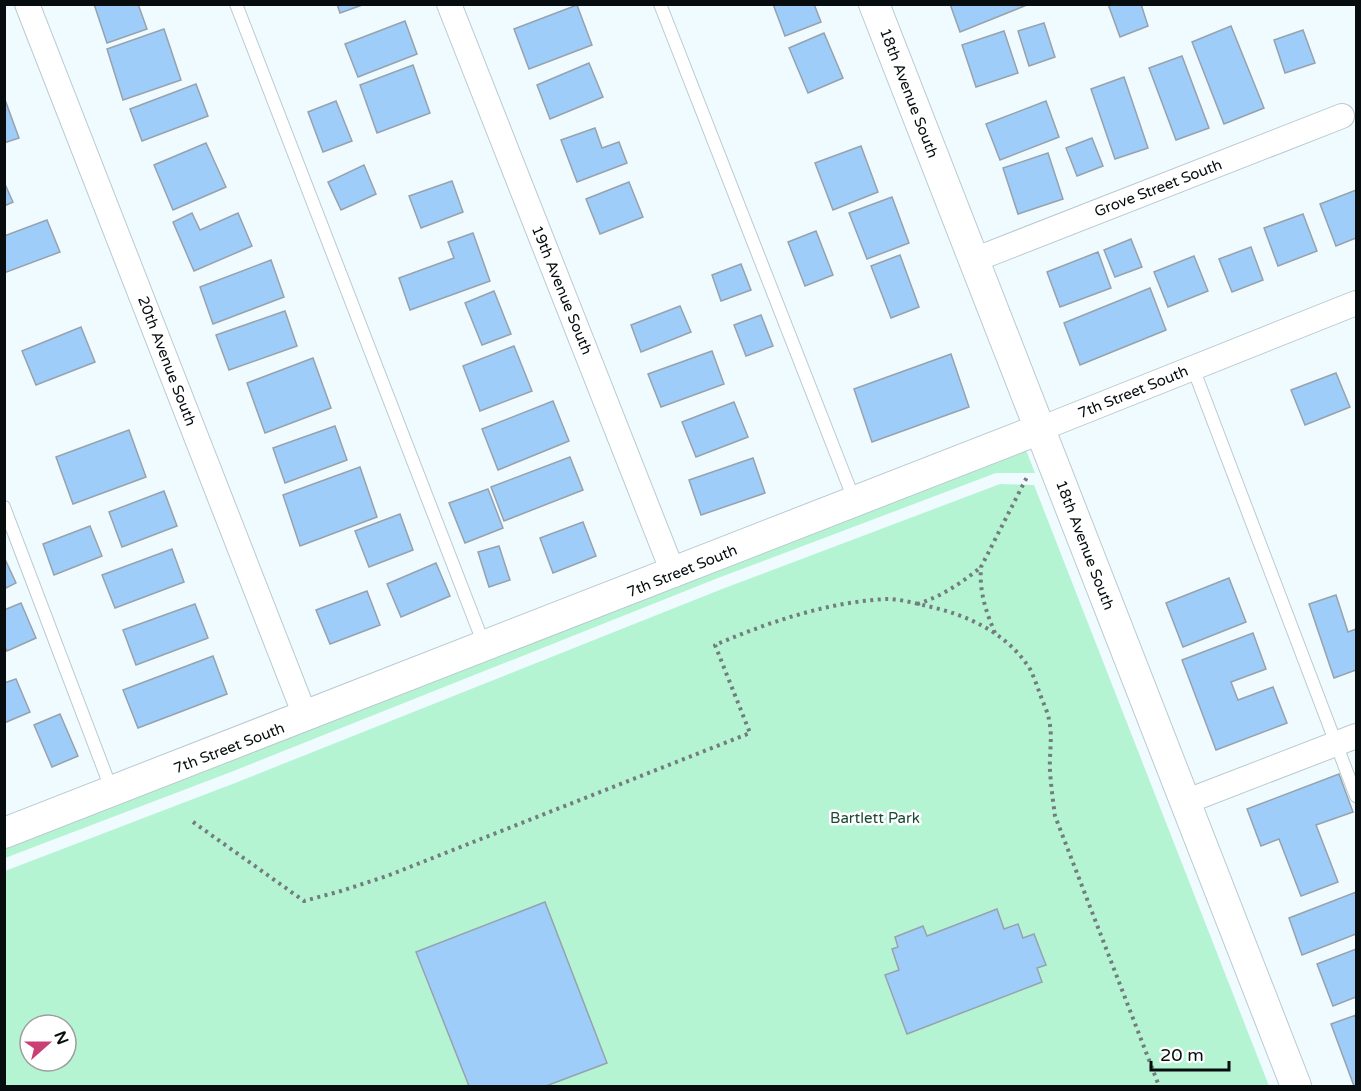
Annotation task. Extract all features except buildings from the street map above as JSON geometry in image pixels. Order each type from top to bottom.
[{"type":"street","name":"20th Avenue South","points":[[27,4],[306,718]]},
{"type":"street","name":"19th Avenue South","points":[[449,4],[674,574]]},
{"type":"street","name":"18th Avenue South","points":[[874,4],[1296,1086]]},
{"type":"street","name":"Grove Street South","points":[[974,260],[1342,116]]},
{"type":"street","name":"7th Street South","points":[[4,833],[486,648],[855,502],[1045,442],[1193,368],[1356,303]]},
{"type":"street","points":[[1185,802],[1346,740]]},
{"type":"lane","points":[[236,4],[486,648]]},
{"type":"lane","points":[[660,4],[855,502]]},
{"type":"lane","points":[[1193,368],[1346,740],[1356,796]]},
{"type":"lane","points":[[4,507],[113,792]]},
{"type":"path","points":[[996,634],[982,594],[981,567],[1045,442]]},
{"type":"path","points":[[916,604],[930,600],[951,589],[981,567]]},
{"type":"path","points":[[193,822],[304,900],[341,891],[387,876],[750,733],[715,645],[780,620],[833,606],[864,601],[890,599],[960,615],[987,627],[1007,642],[1031,671],[1049,721],[1050,770],[1055,816],[1159,1086]]},
{"type":"green space","points":[[1026,450],[1035,473],[996,473],[718,578],[231,772],[5,858],[5,847]]},
{"type":"green space","name":"Bartlett Park","points":[[1000,484],[1034,485],[1269,1086],[5,1086],[5,871],[235,783],[722,589]]}]
